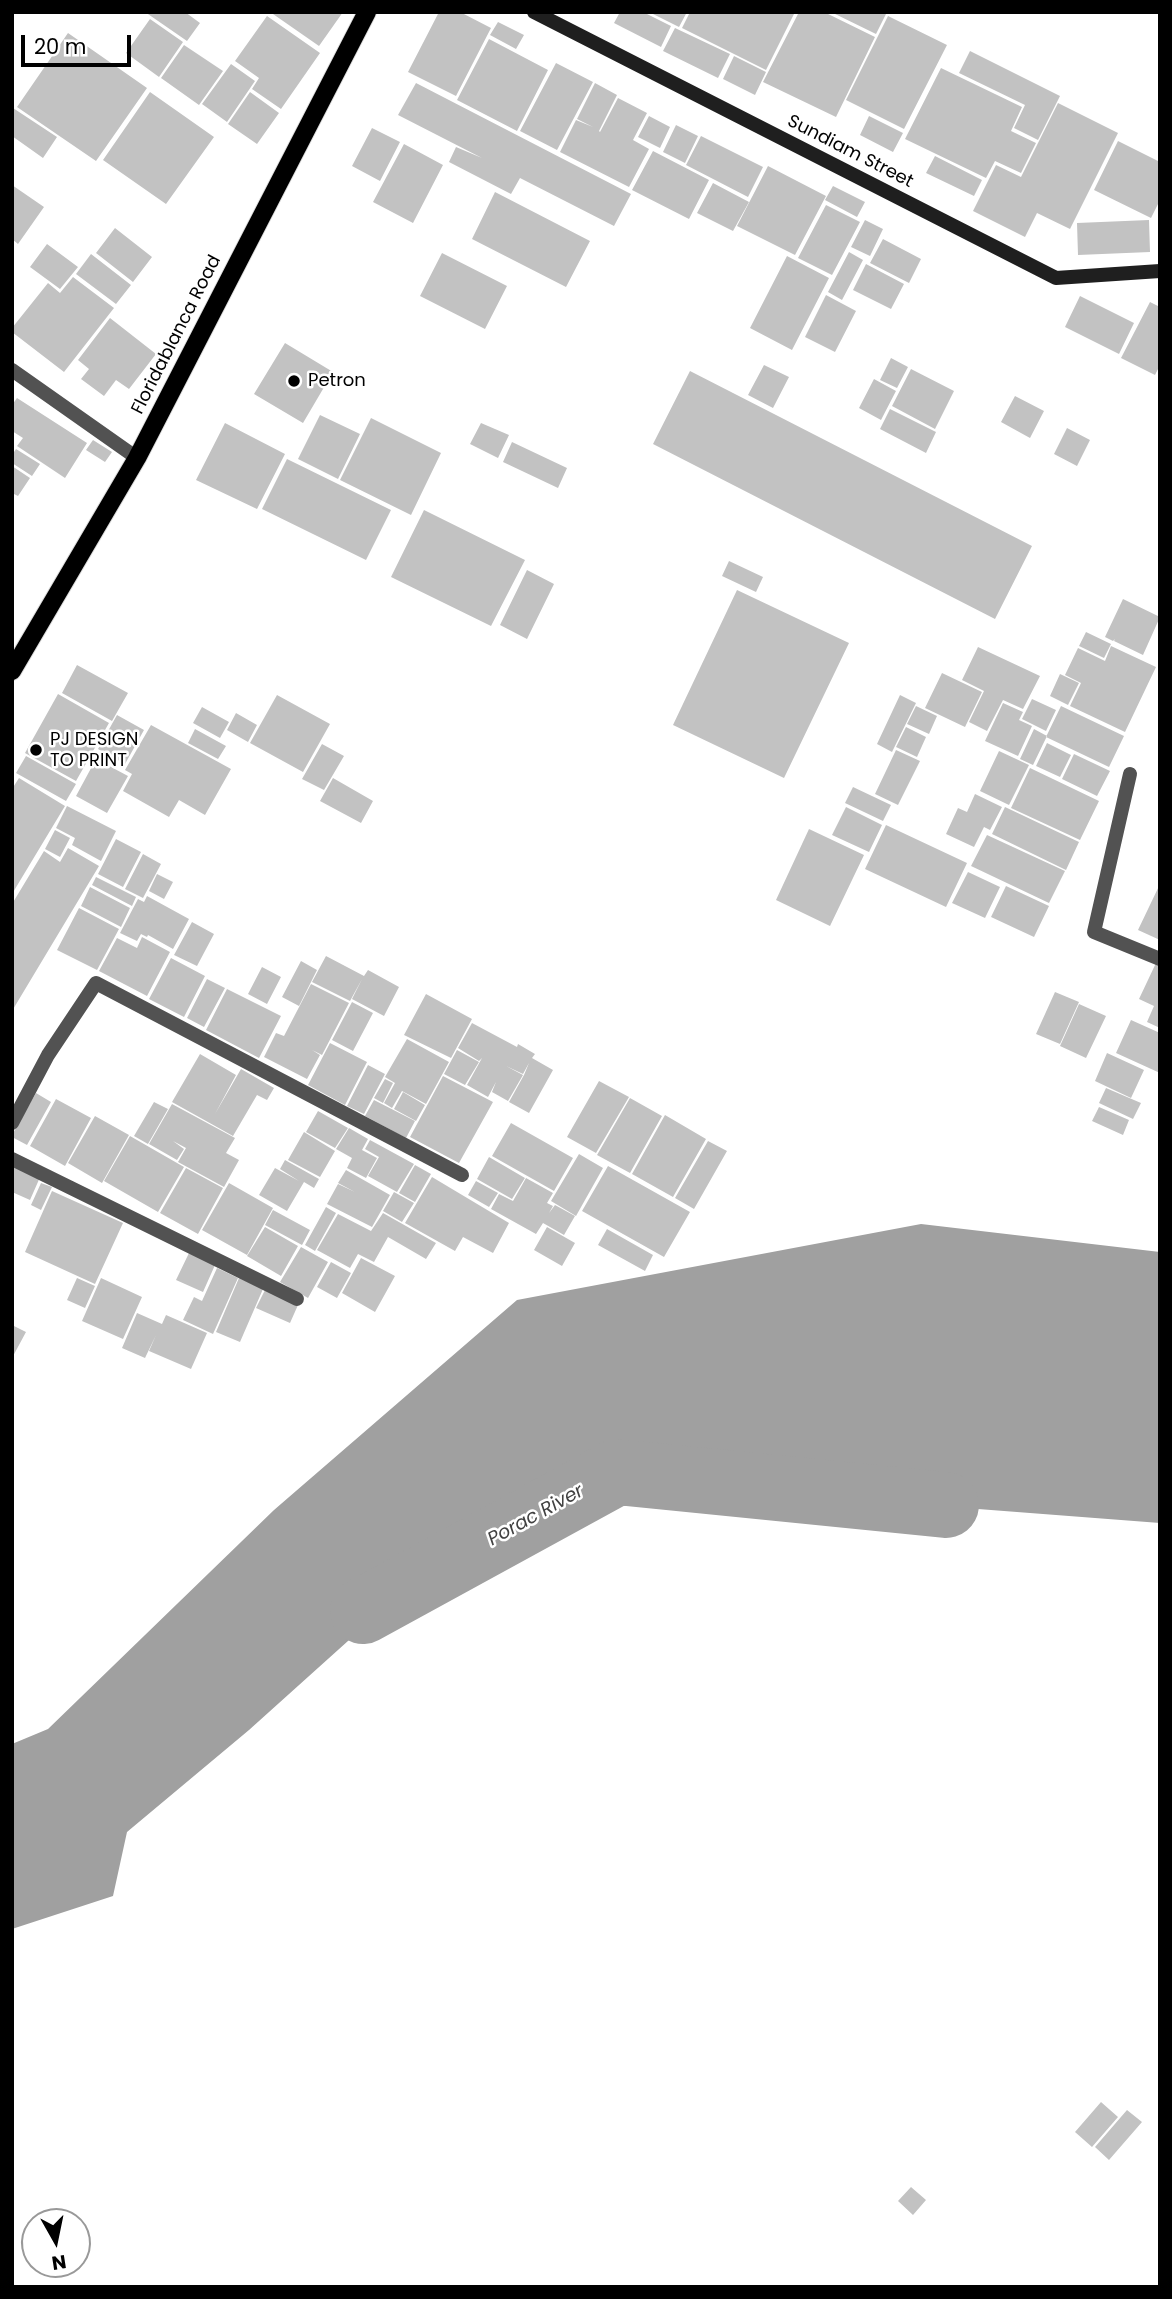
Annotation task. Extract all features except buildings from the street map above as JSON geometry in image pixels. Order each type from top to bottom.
[{"type":"main road","name":"Floridablanca Road","points":[[12,671],[137,458],[367,12]]},
{"type":"street","name":"Sundiam Street","points":[[534,12],[1056,278],[1160,271]]},
{"type":"street","points":[[12,370],[137,458]]},
{"type":"street","points":[[1130,774],[1094,932],[1160,959]]},
{"type":"street","points":[[12,1124],[48,1055],[96,983],[462,1175]]},
{"type":"street","points":[[12,1159],[297,1299]]},
{"type":"shaded area","points":[[921,1224],[1160,1252],[1160,1523],[939,1506],[673,1473],[515,1514],[368,1623],[249,1730],[127,1832],[113,1896],[12,1929],[12,1744],[48,1729],[274,1510],[517,1300]]},
{"type":"waterway","name":"Porac River","points":[[363,1611],[617,1472],[946,1505]]},
{"type":"place","name":"Petron","points":[[294,381]]},
{"type":"place","name":"PJ DESIGN TO PRINT","points":[[36,750]]}]
